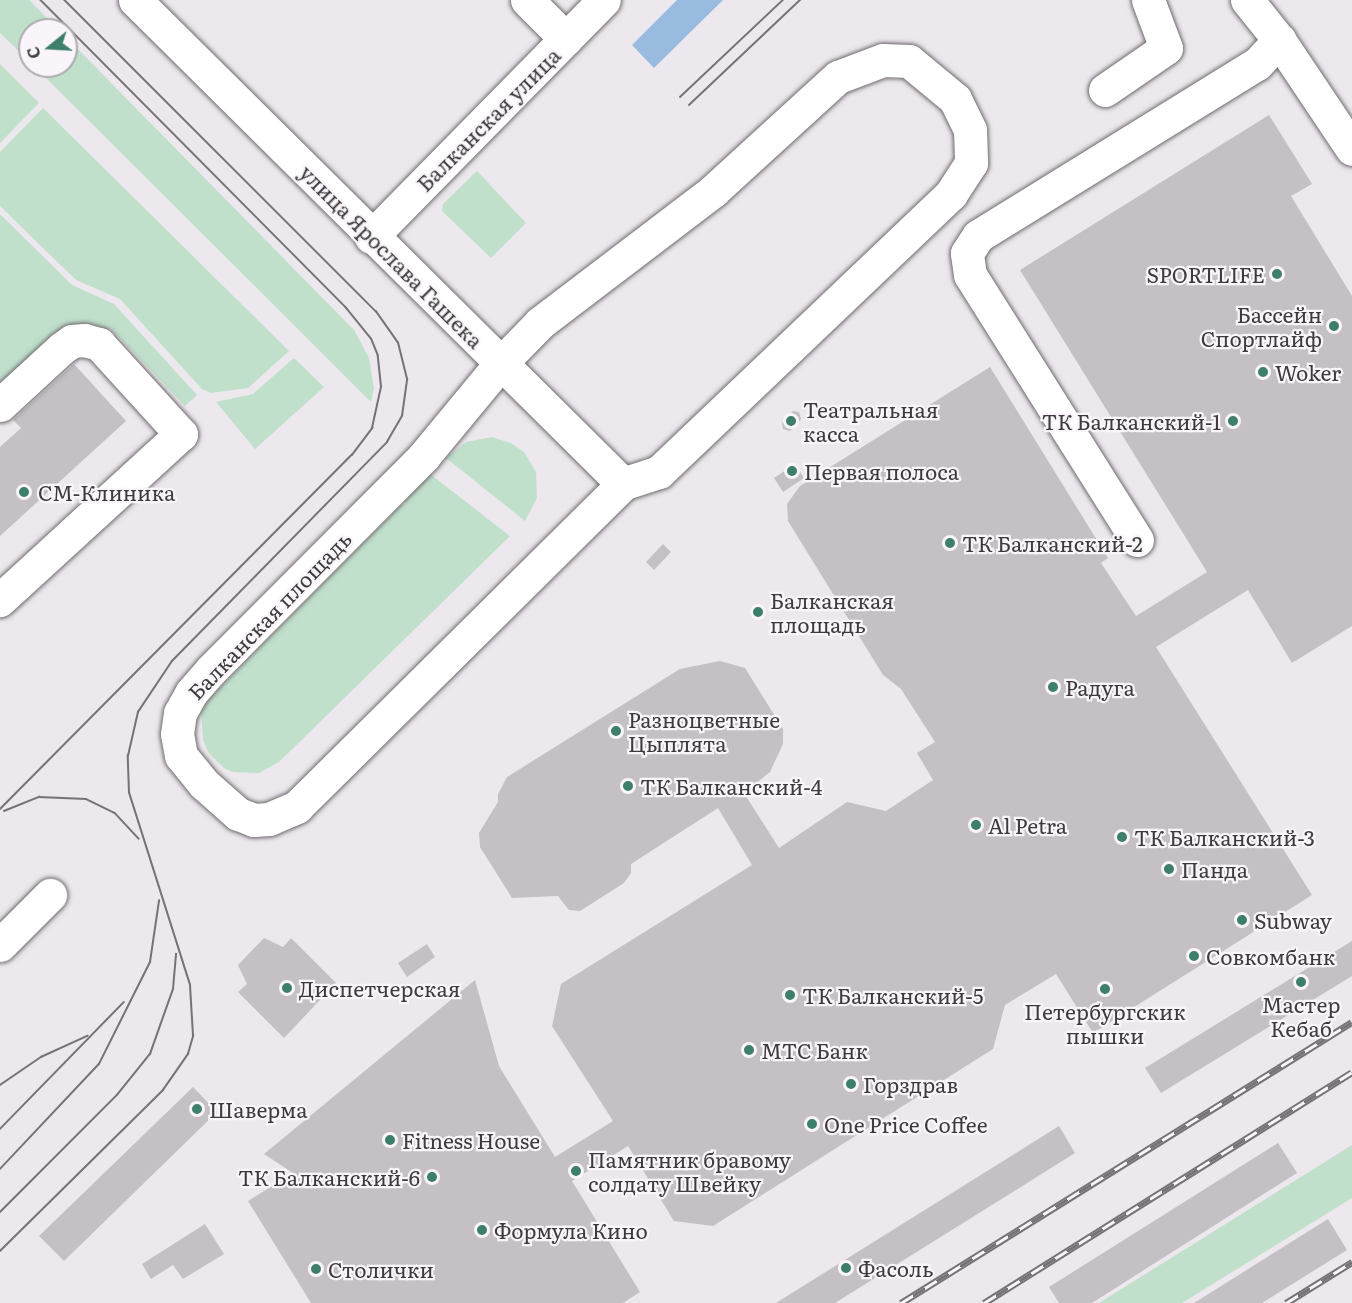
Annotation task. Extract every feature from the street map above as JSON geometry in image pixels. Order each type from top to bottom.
[{"type":"street","name":"улица Ярослава Гашека","points":[[135,0],[623,484]]},
{"type":"street","points":[[527,0],[567,39]]},
{"type":"street","name":"Балканская улица","points":[[372,237],[604,0]]},
{"type":"street","points":[[1105,90],[1166,48],[1148,0]]},
{"type":"street","points":[[1247,0],[1279,40],[1352,149]]},
{"type":"street","points":[[1137,540],[970,275],[967,253],[978,236],[1257,64],[1279,40]]},
{"type":"street","name":"Балканская площадь","points":[[883,60],[909,61],[930,75],[955,99],[970,130],[971,164],[956,186],[659,472],[623,484],[297,807],[269,819],[254,820],[238,814],[204,784],[181,756],[177,734],[180,712],[191,693],[424,456],[500,364],[540,323],[712,191],[838,77],[883,60]]},
{"type":"street","points":[[0,405],[62,348],[72,341],[84,340],[99,344],[181,434],[0,600]]},
{"type":"street","points":[[0,945],[50,895]]},
{"type":"green space","points":[[0,0],[29,0],[47,18],[18,18],[18,50],[0,33]]},
{"type":"green space","points":[[78,49],[354,330],[369,358],[374,389],[371,402],[46,78],[78,78]]},
{"type":"green space","points":[[0,64],[39,103],[0,143]]},
{"type":"green space","points":[[43,108],[289,351],[248,388],[211,393],[202,389],[120,299],[76,280],[0,206],[0,152]]},
{"type":"green space","points":[[477,171],[526,223],[491,258],[442,211],[443,204]]},
{"type":"green space","points":[[0,214],[72,285],[114,304],[197,395],[185,406],[112,330],[86,323],[70,326],[0,388]]},
{"type":"green space","points":[[294,358],[324,387],[255,449],[216,402],[253,394]]},
{"type":"green space","points":[[492,437],[511,443],[524,452],[536,472],[537,498],[525,521],[446,458],[466,442]]},
{"type":"green space","points":[[430,474],[510,536],[279,762],[259,773],[233,772],[224,768],[208,752],[203,740],[201,709],[401,505],[406,504],[404,501]]},
{"type":"green space","points":[[1352,1145],[1352,1198],[1182,1303],[1099,1303]]},
{"type":"water","points":[[677,0],[723,0],[654,68],[632,45]]},
{"type":"building","points":[[1269,115],[1312,184],[1291,196],[1352,296],[1352,626],[1292,663],[1248,590],[1156,647],[1312,895],[1093,1033],[1056,974],[1005,1005],[993,1049],[713,1226],[674,1221],[628,1146],[572,1181],[640,1292],[623,1303],[311,1303],[248,1201],[293,1173],[264,1154],[475,980],[499,1066],[555,1157],[613,1121],[552,1026],[561,984],[752,865],[718,808],[631,864],[631,873],[624,883],[580,911],[569,910],[558,896],[512,898],[480,847],[479,833],[498,802],[498,794],[507,777],[680,669],[720,661],[745,668],[783,729],[783,744],[770,772],[744,793],[779,848],[847,802],[886,811],[933,780],[917,753],[935,742],[901,689],[883,675],[788,521],[787,504],[800,486],[990,367],[1108,558],[1101,563],[1136,616],[1207,572],[1020,270]]},
{"type":"building","name":"СМ-Клиника","points":[[74,364],[126,421],[0,536],[0,447],[21,428],[13,420]]},
{"type":"building","name":"Театральная касса","points":[[793,411],[799,412],[801,419],[790,431],[783,429],[782,423]]},
{"type":"building","name":"Первая полоса","points":[[795,464],[804,478],[783,492],[774,478]]},
{"type":"building","points":[[663,544],[671,552],[654,570],[646,562]]},
{"type":"building","name":"Диспетчерская","points":[[264,938],[283,947],[291,938],[336,983],[284,1038],[238,992],[247,984],[238,965]]},
{"type":"building","points":[[1352,941],[1352,976],[1161,1093],[1145,1068]]},
{"type":"building","points":[[427,944],[435,957],[407,977],[398,963]]},
{"type":"building","points":[[193,1087],[217,1112],[64,1261],[39,1236]]},
{"type":"building","points":[[1059,1126],[1075,1153],[835,1303],[776,1303]]},
{"type":"building","points":[[1278,1143],[1297,1173],[1092,1303],[1059,1303],[1049,1287]]},
{"type":"building","points":[[1328,1219],[1347,1250],[1262,1303],[1194,1303]]},
{"type":"building","points":[[205,1224],[224,1254],[183,1279],[173,1265],[151,1279],[142,1264]]},
{"type":"tram line","points":[[0,809],[352,455],[372,428],[381,387],[378,356],[371,339],[346,308],[40,0]]},
{"type":"tram line","points":[[0,1251],[163,1090],[188,1054],[193,1036],[190,985],[129,793],[128,756],[138,712],[172,661],[387,442],[402,416],[407,379],[398,343],[376,312],[64,0]]},
{"type":"tram line","points":[[680,97],[783,0]]},
{"type":"tram line","points":[[689,105],[800,0]]},
{"type":"tram line","points":[[4,811],[39,797],[86,799],[115,813],[139,839]]},
{"type":"tram line","points":[[0,1169],[99,1064],[150,962],[159,901]]},
{"type":"tram line","points":[[0,1212],[117,1095],[150,1054],[173,989],[176,954]]},
{"type":"tram line","points":[[0,1129],[124,1002]]},
{"type":"tram line","points":[[0,1085],[41,1057],[87,1036]]},
{"type":"railway","points":[[901,1303],[1352,1022]]},
{"type":"railway","points":[[984,1303],[1352,1072]]},
{"type":"railway","points":[[1286,1303],[1352,1262]]},
{"type":"place","name":"SPORTLIFE","points":[[1277,274]]},
{"type":"place","name":"Бассейн Спортлайф","points":[[1334,326]]},
{"type":"place","name":"Woker","points":[[1263,372]]},
{"type":"place","name":"Театральная касса","points":[[791,421]]},
{"type":"place","name":"ТК Балканский-1","points":[[1233,421]]},
{"type":"place","name":"Первая полоса","points":[[792,471]]},
{"type":"place","name":"СМ-Клиника","points":[[24,492]]},
{"type":"place","name":"ТК Балканский-2","points":[[950,543]]},
{"type":"place","name":"Балканская площадь","points":[[758,612]]},
{"type":"place","name":"Радуга","points":[[1053,687]]},
{"type":"place","name":"Разноцветные Цыплята","points":[[616,731]]},
{"type":"place","name":"ТК Балканский-4","points":[[628,786]]},
{"type":"place","name":"Al Petra","points":[[976,825]]},
{"type":"place","name":"ТК Балканский-3","points":[[1122,837]]},
{"type":"place","name":"Панда","points":[[1169,869]]},
{"type":"place","name":"Subway","points":[[1242,920]]},
{"type":"place","name":"Совкомбанк","points":[[1194,956]]},
{"type":"place","name":"Мастер Кебаб","points":[[1301,982]]},
{"type":"place","name":"Диспетчерская","points":[[287,988]]},
{"type":"place","name":"Петербургскик пышки","points":[[1105,989]]},
{"type":"place","name":"ТК Балканский-5","points":[[790,995]]},
{"type":"place","name":"МТС Банк","points":[[749,1050]]},
{"type":"place","name":"Горздрав","points":[[851,1084]]},
{"type":"place","name":"Шаверма","points":[[197,1109]]},
{"type":"place","name":"One Price Coffee","points":[[812,1124]]},
{"type":"place","name":"Fitness House","points":[[390,1140]]},
{"type":"place","name":"Памятник бравому солдату Швейку","points":[[576,1171]]},
{"type":"place","name":"ТК Балканский-6","points":[[432,1177]]},
{"type":"place","name":"Формула Кино","points":[[482,1230]]},
{"type":"place","name":"Фасоль","points":[[846,1268]]},
{"type":"place","name":"Столички","points":[[316,1269]]}]
